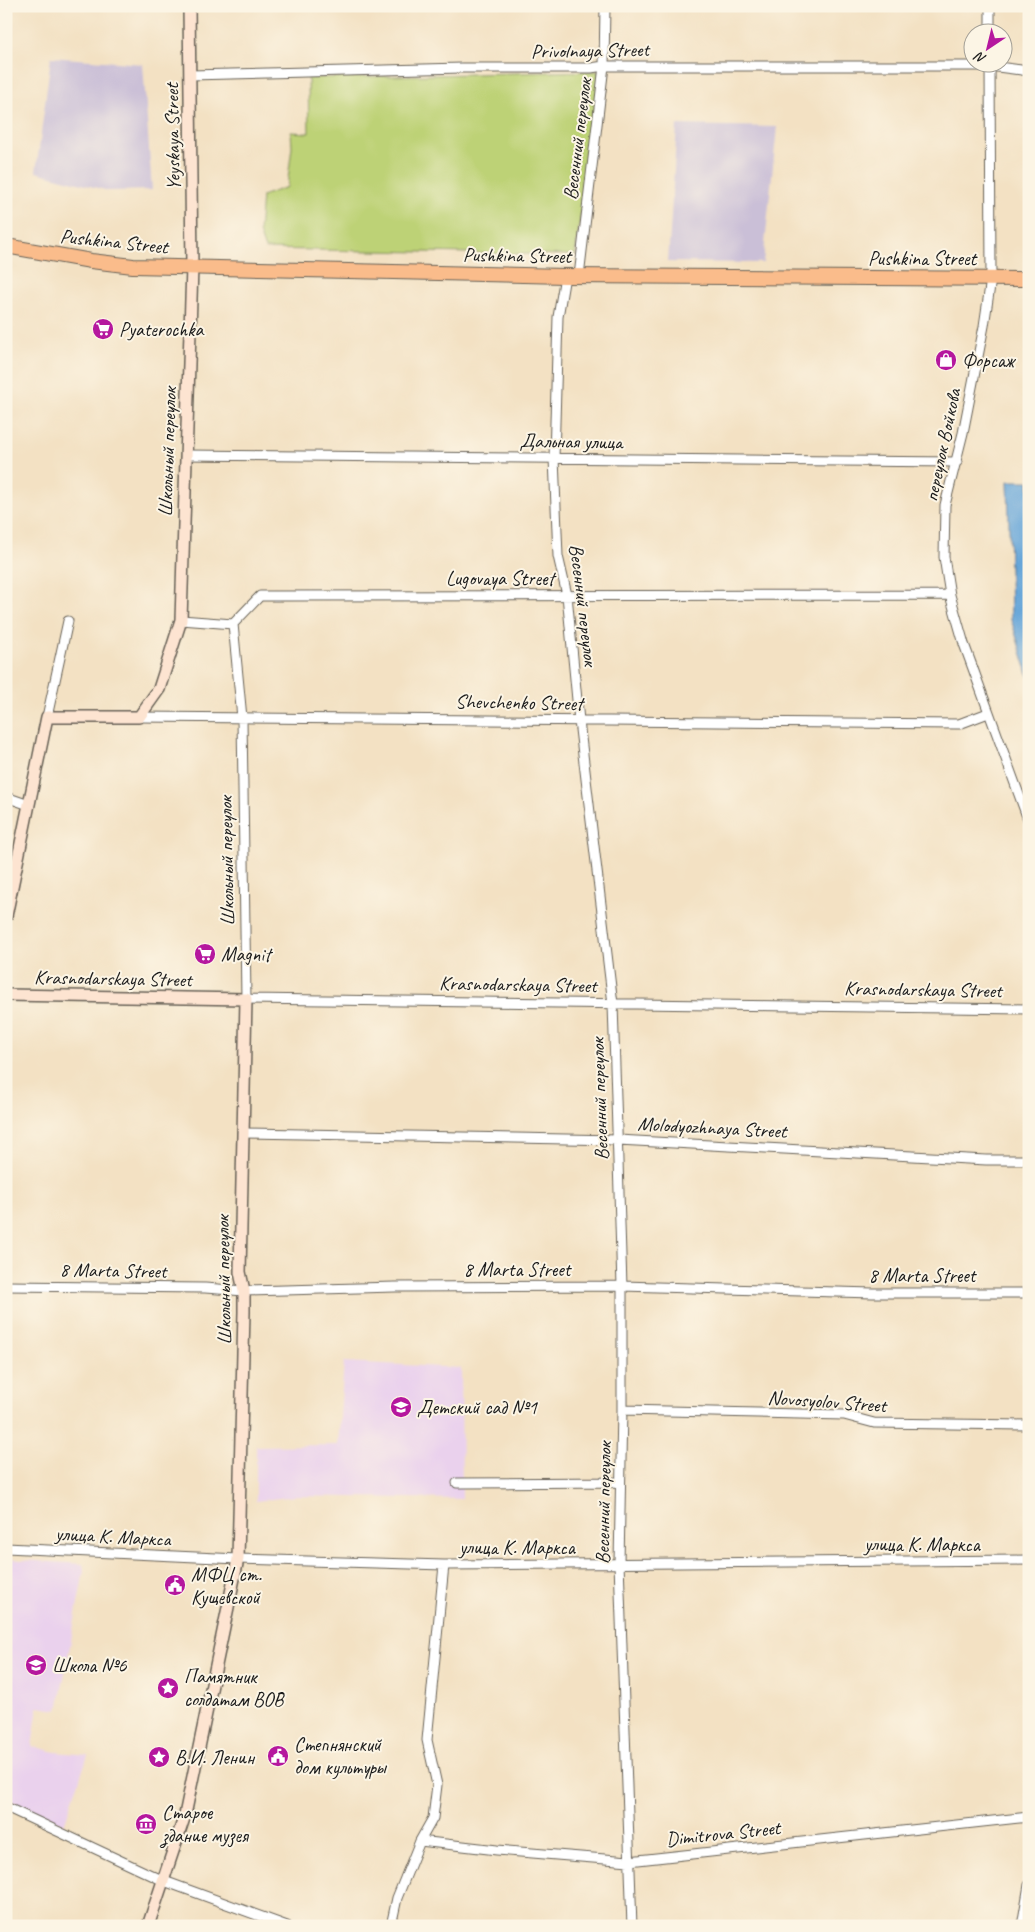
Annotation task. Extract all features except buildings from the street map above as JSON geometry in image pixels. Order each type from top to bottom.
[{"type":"main road","name":"Pushkina Street","points":[[6,246],[91,261],[133,266],[565,276],[1029,279]]},
{"type":"street","name":"Yeyskaya Street","points":[[189,6],[192,267]]},
{"type":"street","name":"Весенний переулок","points":[[579,276],[604,66],[606,6]]},
{"type":"street","points":[[990,6],[990,22]]},
{"type":"street","name":"Privolnaya Street","points":[[190,75],[462,68],[591,68],[604,66],[962,64]]},
{"type":"street","name":"Privolnaya Street","points":[[1012,68],[1029,71]]},
{"type":"street","name":"переулок Войкова","points":[[990,72],[991,279],[984,326],[957,462],[945,505],[944,558],[950,595],[964,644],[1029,822]]},
{"type":"street","name":"Школьный переулок","points":[[139,717],[159,689],[182,620],[192,267]]},
{"type":"street","name":"Весенний переулок","points":[[565,276],[558,317],[554,458],[558,556],[567,595],[579,721],[613,1004],[622,1286],[619,1564],[632,1926]]},
{"type":"street","name":"Дальная улица","points":[[186,455],[957,462]]},
{"type":"street","name":"Lugovaya Street","points":[[233,624],[260,596],[950,595]]},
{"type":"street","points":[[182,620],[233,624]]},
{"type":"street","points":[[6,916],[68,621]]},
{"type":"street","name":"Школьный переулок","points":[[148,1926],[185,1815],[238,1559],[244,1291],[240,1272],[246,999],[242,718],[233,624]]},
{"type":"street","name":"Shevchenko Street","points":[[47,717],[959,724],[988,713]]},
{"type":"street","points":[[6,797],[29,805]]},
{"type":"street","name":"Krasnodarskaya Street","points":[[6,995],[1029,1010]]},
{"type":"street","name":"Molodyozhnaya Street","points":[[243,1133],[618,1140],[986,1160],[1029,1160]]},
{"type":"street","name":"8 Marta Street","points":[[6,1286],[205,1288],[244,1291],[395,1287],[622,1286],[873,1293],[1029,1293]]},
{"type":"street","name":"Novosyolov Street","points":[[622,1410],[844,1415],[874,1423],[1029,1425]]},
{"type":"street","points":[[457,1483],[620,1482]]},
{"type":"street","name":"улица К. Маркса","points":[[6,1548],[212,1558],[444,1565],[1029,1560]]},
{"type":"street","points":[[391,1926],[397,1898],[420,1841],[433,1818],[437,1785],[427,1740],[444,1565]]},
{"type":"street","points":[[6,1807],[164,1881],[287,1926]]},
{"type":"street","name":"Dimitrova Street","points":[[420,1841],[497,1850],[629,1861],[1029,1817]]},
{"type":"street","points":[[1022,1926],[1029,1885]]},
{"type":"shaded area","points":[[51,57],[143,64],[152,190],[109,191],[36,172]]},
{"type":"shaded area","points":[[677,125],[777,127],[763,263],[668,262]]},
{"type":"shaded area","name":"Детский сад №1","points":[[344,1362],[461,1368],[462,1499],[295,1496],[256,1501],[256,1446],[338,1445]]},
{"type":"shaded area","name":"Школа №6","points":[[6,1559],[83,1564],[84,1571],[58,1710],[38,1707],[32,1746],[55,1752],[88,1755],[64,1825],[6,1799]]},
{"type":"green space","points":[[597,71],[600,75],[575,255],[265,249],[259,232],[262,196],[287,187],[292,147],[291,132],[309,133],[308,78]]},
{"type":"water","points":[[1008,481],[1029,481],[1029,678],[1011,619]]},
{"type":"place","name":"Pyaterochka","points":[[103,329]]},
{"type":"place","name":"Форсаж","points":[[946,360]]},
{"type":"place","name":"Magnit","points":[[205,954]]},
{"type":"place","name":"Детский сад №1","points":[[401,1407]]},
{"type":"place","name":"МФЦ ст. Кущевской","points":[[175,1585]]},
{"type":"place","name":"Школа №6","points":[[36,1665]]},
{"type":"place","name":"Памятник солдатам ВОВ","points":[[168,1688]]},
{"type":"place","name":"Степнянский дом культуры","points":[[278,1756]]},
{"type":"place","name":"В.И. Ленин","points":[[159,1757]]},
{"type":"place","name":"Старое здание музея","points":[[146,1824]]}]
